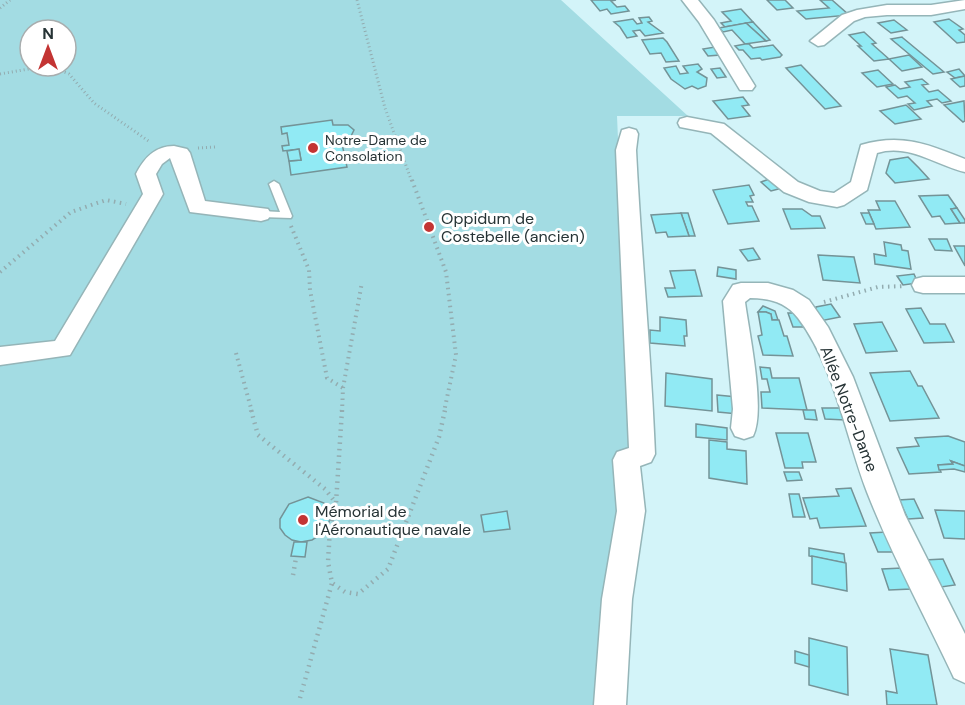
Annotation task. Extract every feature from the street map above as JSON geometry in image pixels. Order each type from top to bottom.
[{"type":"street","points":[[690,0],[706,20],[746,86]]},
{"type":"street","points":[[818,41],[848,18],[863,13],[931,10],[965,3]]},
{"type":"street","points":[[687,123],[717,128],[791,188],[816,197],[837,200],[860,185],[868,149],[880,144],[916,147],[965,166]]},
{"type":"street","points":[[610,705],[617,599],[631,511],[626,460],[642,454],[639,363],[631,278],[629,179],[626,150],[629,134]]},
{"type":"street","points":[[0,356],[62,349],[153,194],[146,174],[151,164],[164,152],[173,150],[180,153],[197,207],[261,214]]},
{"type":"street","points":[[923,285],[965,285]]},
{"type":"street","name":"Allée Notre-Dame","points":[[744,428],[746,409],[734,301],[741,291],[760,289],[777,292],[801,307],[830,353],[882,495],[965,667]]},
{"type":"lane","points":[[261,214],[287,216],[274,184]]},
{"type":"path","points":[[0,8],[10,0]]},
{"type":"path","points":[[332,583],[345,592],[358,594],[388,569],[439,437],[456,355],[446,272],[385,108],[357,0]]},
{"type":"path","points":[[0,74],[18,71]]},
{"type":"path","points":[[72,78],[94,103],[164,152]]},
{"type":"path","points":[[0,272],[70,212],[106,200],[136,206],[148,178]]},
{"type":"path","points":[[287,216],[309,270],[310,290],[327,378],[343,388]]},
{"type":"path","points":[[300,698],[332,583],[328,562],[330,528],[336,503],[343,388],[362,282]]},
{"type":"path","points":[[801,307],[878,287],[923,285]]},
{"type":"path","points":[[236,353],[258,435],[325,489],[336,503]]},
{"type":"path","points":[[293,575],[296,558]]},
{"type":"shaded area","points":[[0,0],[561,0],[688,116],[617,116],[629,392],[631,511],[626,705],[0,705]]},
{"type":"building","points":[[591,0],[616,0],[611,1],[617,7],[625,6],[629,11],[611,14],[607,9],[600,11]]},
{"type":"building","points":[[767,0],[785,0],[793,8],[777,10]]},
{"type":"building","points":[[820,0],[832,0],[849,15],[806,19],[797,11],[829,8]]},
{"type":"building","points":[[741,9],[753,22],[725,27],[721,23],[731,21],[722,12]]},
{"type":"building","points":[[649,17],[652,21],[648,22],[663,33],[645,36],[640,30],[633,31],[637,36],[627,38],[614,22],[633,19],[637,24],[642,23],[639,18]]},
{"type":"building","points":[[949,19],[963,29],[959,30],[965,35],[965,42],[957,43],[934,22]]},
{"type":"building","points":[[894,20],[907,30],[891,33],[878,23]]},
{"type":"building","points":[[753,22],[770,40],[766,41],[746,23]]},
{"type":"building","points":[[746,23],[766,41],[745,44],[732,30],[723,32],[719,28]]},
{"type":"building","points":[[864,32],[876,43],[872,44],[889,59],[874,61],[849,35]]},
{"type":"building","points":[[902,37],[944,72],[933,74],[891,39]]},
{"type":"building","points":[[663,38],[679,61],[666,62],[661,53],[650,54],[642,40]]},
{"type":"building","points":[[745,44],[753,48],[773,45],[782,55],[762,60],[760,58],[751,59],[743,50],[735,46]]},
{"type":"building","points":[[715,47],[720,55],[708,56],[703,49]]},
{"type":"building","points":[[909,55],[922,67],[902,71],[889,59]]},
{"type":"building","points":[[698,64],[702,69],[697,72],[707,78],[706,86],[698,89],[692,86],[685,89],[671,79],[664,68],[676,66],[680,74],[688,73],[683,66]]},
{"type":"building","points":[[801,65],[841,106],[825,109],[786,68]]},
{"type":"building","points":[[720,68],[726,77],[717,78],[711,69]]},
{"type":"building","points":[[959,69],[965,76],[955,78],[947,72]]},
{"type":"building","points":[[878,70],[893,84],[877,87],[862,73]]},
{"type":"building","points":[[965,76],[965,86],[960,87],[951,79]]},
{"type":"building","points":[[922,79],[928,84],[922,85],[929,92],[938,90],[951,101],[942,103],[937,99],[927,101],[932,106],[914,110],[908,104],[915,103],[907,96],[898,98],[886,87],[895,85],[900,89],[910,87],[905,82]]},
{"type":"building","points":[[743,97],[749,105],[742,106],[750,116],[728,119],[713,101]]},
{"type":"building","points":[[964,101],[965,121],[963,122],[944,105]]},
{"type":"building","points":[[906,105],[921,119],[895,124],[880,111]]},
{"type":"building","name":"Notre-Dame de Consolation","points":[[332,120],[333,125],[348,125],[354,130],[351,136],[341,139],[347,167],[291,175],[289,161],[301,160],[299,149],[283,151],[282,146],[289,145],[287,133],[282,134],[281,127]]},
{"type":"building","points":[[299,149],[301,160],[289,161],[287,151]]},
{"type":"building","points":[[908,157],[929,179],[895,183],[886,173],[890,160]]},
{"type":"building","points":[[772,178],[782,188],[771,191],[761,182]]},
{"type":"building","points":[[749,185],[754,195],[750,196],[753,202],[746,202],[748,206],[752,206],[759,221],[728,224],[713,190]]},
{"type":"building","points":[[948,195],[957,208],[951,209],[960,223],[945,224],[940,216],[932,217],[919,196]]},
{"type":"building","points":[[876,201],[895,201],[910,227],[876,229],[868,210],[880,210]]},
{"type":"building","points":[[957,208],[965,223],[960,223],[951,209]]},
{"type":"building","points":[[783,209],[802,209],[812,216],[820,216],[825,228],[791,229]]},
{"type":"building","points":[[681,213],[688,213],[695,236],[689,236]]},
{"type":"building","points":[[681,213],[689,236],[668,237],[666,232],[656,233],[651,215]]},
{"type":"building","points":[[861,213],[869,213],[874,224],[866,224]]},
{"type":"building","points":[[929,239],[947,239],[952,251],[935,250]]},
{"type":"building","points":[[884,242],[901,245],[902,250],[908,251],[911,269],[875,264],[874,254],[886,256]]},
{"type":"building","points":[[954,246],[965,246],[965,266]]},
{"type":"building","points":[[753,248],[760,259],[748,261],[740,250]]},
{"type":"building","points":[[818,255],[854,257],[860,283],[823,280]]},
{"type":"building","points":[[718,267],[736,270],[736,279],[717,276]]},
{"type":"building","points":[[695,270],[702,296],[668,297],[665,288],[675,288],[670,271]]},
{"type":"building","points":[[914,274],[918,283],[903,285],[897,276]]},
{"type":"building","points":[[831,304],[840,317],[820,321],[815,313],[816,307]]},
{"type":"building","points":[[763,306],[775,311],[778,320],[772,320],[771,314],[766,312],[758,312]]},
{"type":"building","points":[[921,308],[930,324],[945,324],[954,342],[924,343],[906,309]]},
{"type":"building","points":[[758,312],[766,312],[771,314],[772,320],[779,320],[793,356],[763,355],[758,336],[762,335]]},
{"type":"building","points":[[788,313],[799,313],[807,327],[793,327]]},
{"type":"building","points":[[660,317],[686,320],[685,346],[650,343],[650,330],[660,331]]},
{"type":"building","points":[[882,322],[897,351],[866,353],[854,324]]},
{"type":"building","points":[[760,367],[770,368],[772,378],[799,378],[807,410],[762,408],[761,392],[770,392],[767,379],[762,379]]},
{"type":"building","points":[[910,371],[918,386],[922,386],[939,418],[890,421],[870,373]]},
{"type":"building","points":[[666,373],[712,379],[712,411],[665,406]]},
{"type":"building","points":[[717,395],[737,397],[738,414],[718,412]]},
{"type":"building","points":[[822,408],[841,408],[845,420],[825,419]]},
{"type":"building","points":[[803,410],[815,410],[817,420],[805,419]]},
{"type":"building","points":[[696,424],[727,428],[727,440],[696,437]]},
{"type":"building","points":[[776,433],[808,433],[816,462],[802,462],[803,468],[785,468]]},
{"type":"building","points":[[948,436],[965,442],[965,466],[951,461],[953,464],[938,465],[941,472],[909,474],[897,448],[919,446],[915,438]]},
{"type":"building","points":[[709,440],[727,442],[727,449],[746,451],[747,484],[709,478]]},
{"type":"building","points":[[951,461],[965,466],[965,472],[954,469],[939,470],[938,465],[953,464]]},
{"type":"building","points":[[784,472],[799,472],[802,480],[787,481]]},
{"type":"building","points":[[851,488],[866,526],[820,528],[817,518],[810,519],[803,498],[839,496],[836,489]]},
{"type":"building","points":[[789,494],[799,494],[805,517],[793,517]]},
{"type":"building","points":[[308,497],[324,503],[329,510],[330,519],[327,527],[312,540],[301,542],[292,540],[280,528],[280,519],[289,504]]},
{"type":"building","points":[[914,499],[923,518],[908,519],[899,500]]},
{"type":"building","points":[[935,510],[965,511],[965,539],[944,538]]},
{"type":"building","points":[[507,511],[510,529],[484,532],[481,515]]},
{"type":"building","points":[[887,532],[895,552],[878,552],[870,533]]},
{"type":"building","points":[[294,542],[307,542],[305,557],[291,556]]},
{"type":"building","points":[[809,548],[844,554],[845,563],[809,556]]},
{"type":"building","points":[[812,556],[846,563],[847,591],[812,584]]},
{"type":"building","points":[[943,559],[955,585],[941,587],[925,560]]},
{"type":"building","points":[[902,568],[911,589],[889,590],[882,569]]},
{"type":"building","points":[[809,638],[847,647],[848,695],[809,685]]},
{"type":"building","points":[[890,649],[928,655],[937,705],[887,705],[886,691],[897,693]]},
{"type":"building","points":[[795,651],[809,655],[809,667],[795,663]]},
{"type":"place","name":"Notre-Dame de Consolation","points":[[313,148]]},
{"type":"place","name":"Oppidum de Costebelle (ancien)","points":[[429,227]]},
{"type":"place","name":"Mémorial de l'Aéronautique navale","points":[[303,520]]}]
